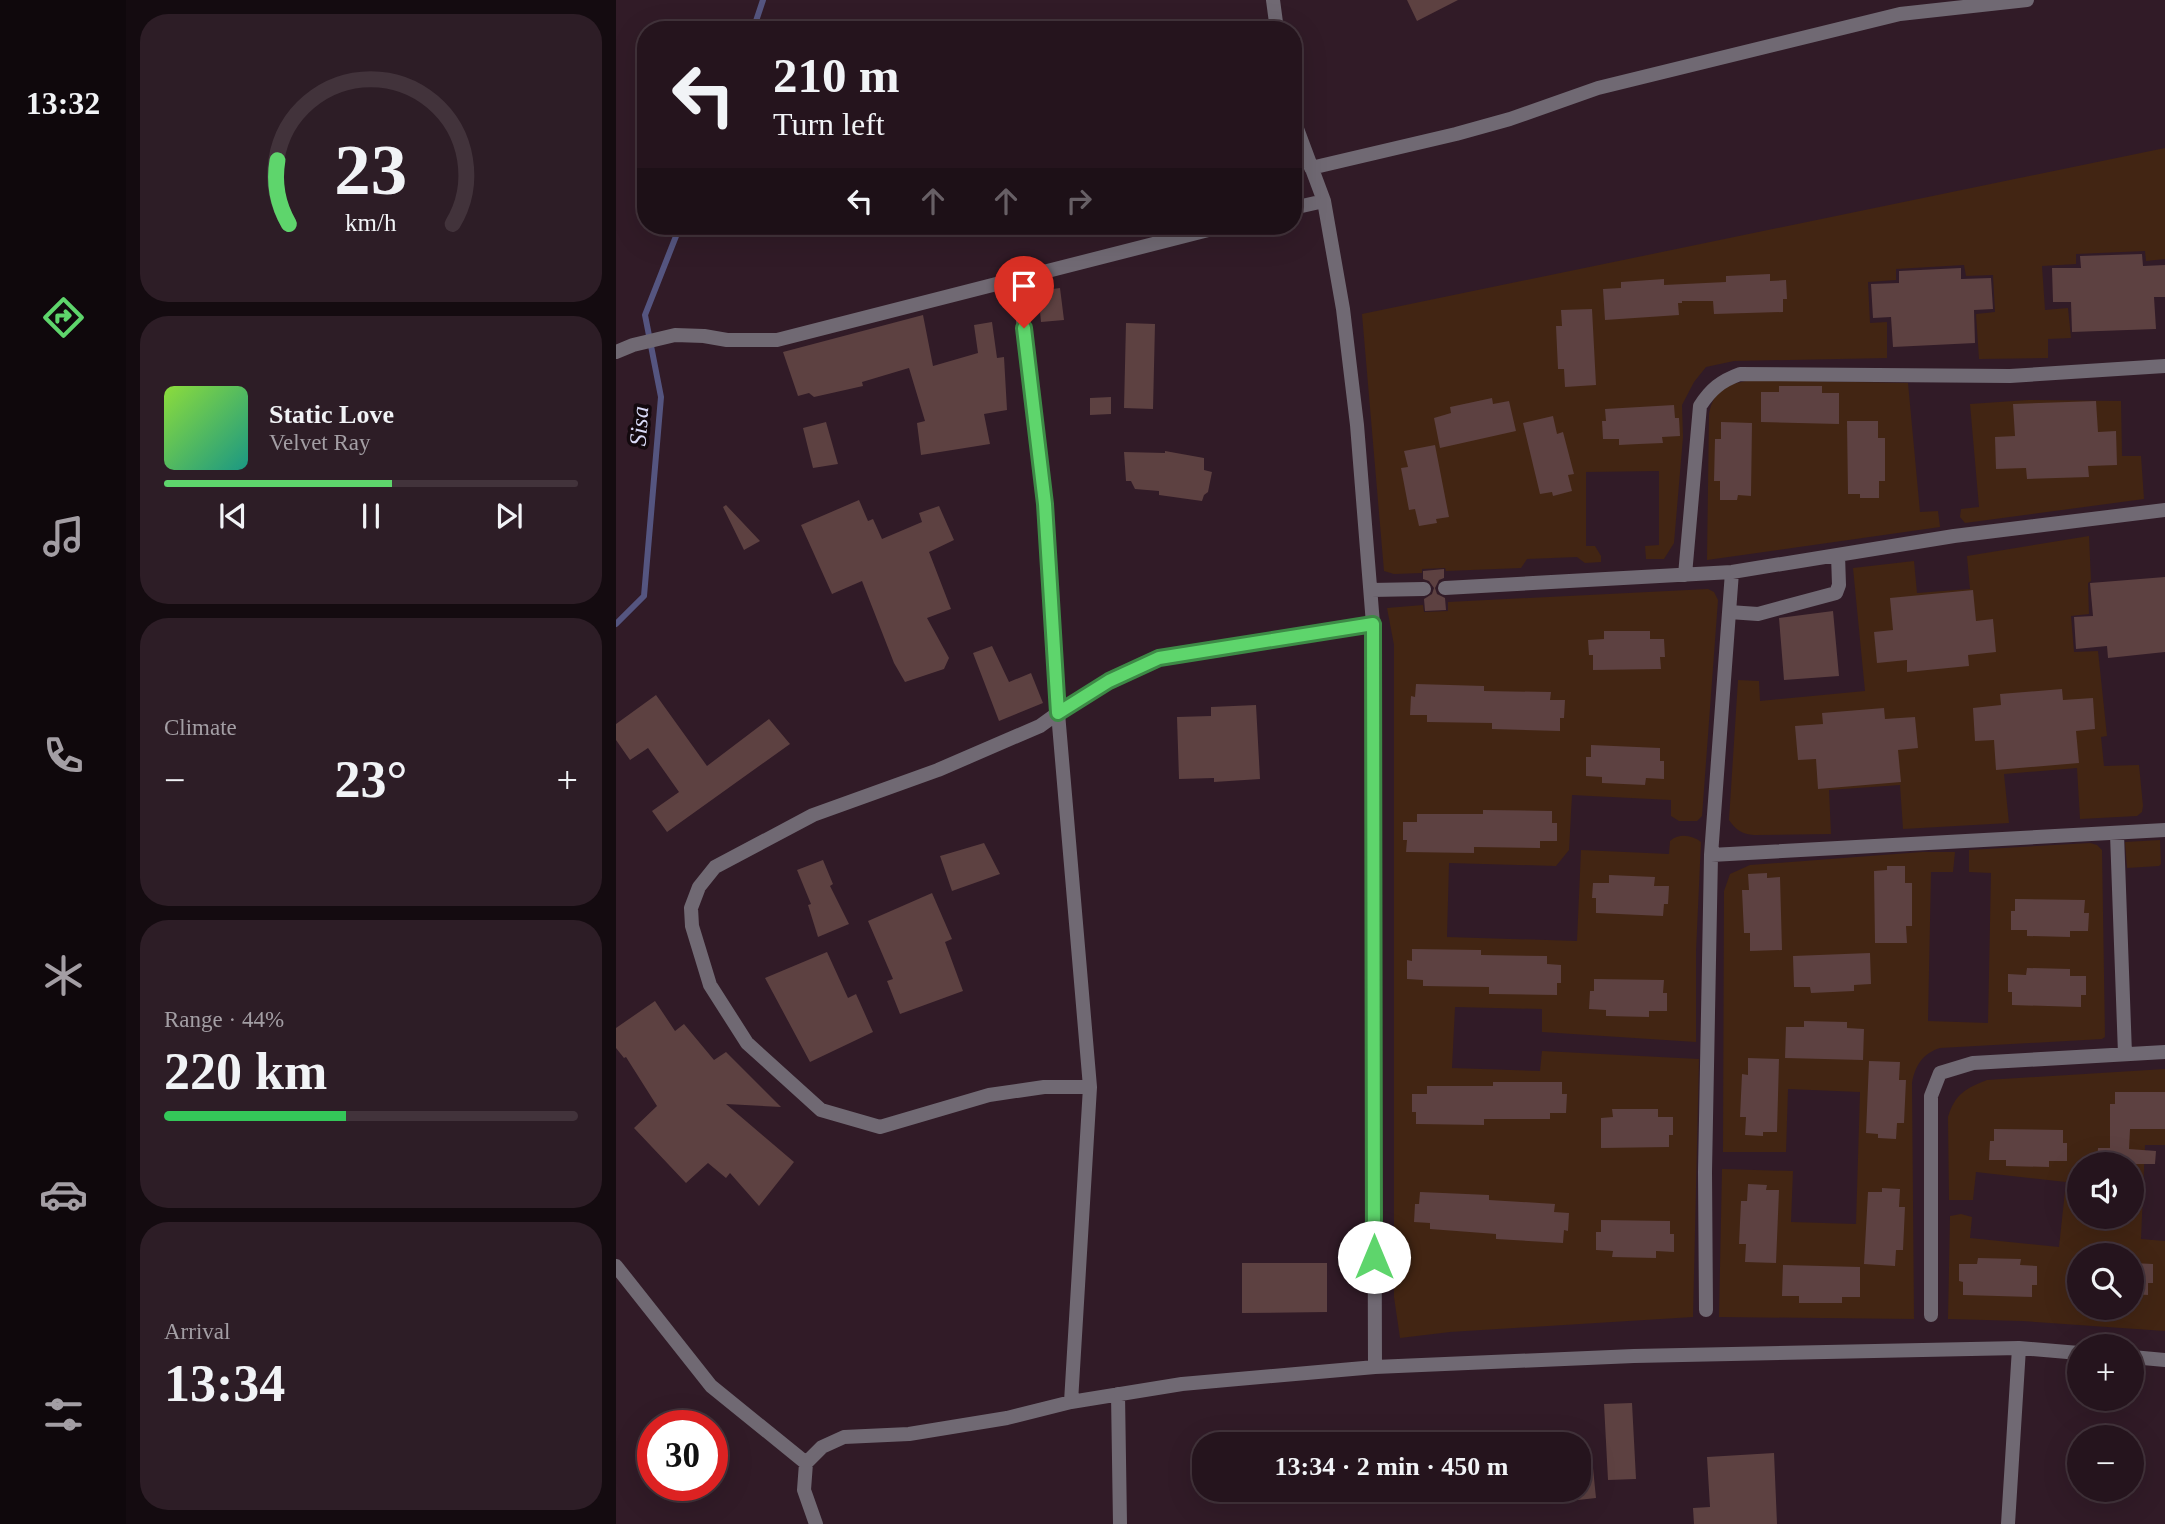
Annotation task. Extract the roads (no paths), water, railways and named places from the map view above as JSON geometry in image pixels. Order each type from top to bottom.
[{"type":"street","points":[[1273,0],[1276,21]]},
{"type":"street","points":[[1311,168],[1510,119],[1598,88],[1899,14],[2027,0]]},
{"type":"street","points":[[1302,143],[1324,201],[1343,309],[1357,425],[1371,590],[1375,1367]]},
{"type":"street","points":[[1302,206],[1324,201]]},
{"type":"street","points":[[616,352],[675,335],[727,340],[777,340],[1188,235]]},
{"type":"street","points":[[1018,277],[1045,504],[1058,713],[1090,1087],[1071,1402]]},
{"type":"street","points":[[1685,575],[1700,407],[1710,390],[1722,381],[1740,374],[2010,376],[2165,366]]},
{"type":"street","points":[[1445,589],[1732,572],[1954,536],[2165,510]]},
{"type":"street","points":[[1730,612],[1758,614],[1836,593],[1839,585],[1838,555]]},
{"type":"street","points":[[1706,1310],[1705,1172],[1711,855],[1732,572]]},
{"type":"street","points":[[1371,590],[1424,589]]},
{"type":"street","points":[[1090,1087],[1044,1087],[989,1095],[880,1127],[821,1110],[747,1043],[710,985],[692,926],[691,908],[699,887],[715,867],[813,815],[938,770],[1040,726],[1109,681],[1159,658],[1373,624]]},
{"type":"street","points":[[1711,855],[2165,830]]},
{"type":"street","points":[[2117,834],[2125,1054]]},
{"type":"street","points":[[1931,1315],[1931,1096],[1940,1073],[1973,1063],[2165,1052]]},
{"type":"street","points":[[616,1266],[711,1386],[806,1463]]},
{"type":"street","points":[[2008,1524],[2019,1348]]},
{"type":"street","points":[[816,1524],[804,1490],[806,1463],[822,1447],[844,1437],[909,1434],[1007,1418],[1071,1402],[1182,1384],[1375,1367],[1634,1356],[2019,1348],[2067,1352]]},
{"type":"street","points":[[2144,1358],[2165,1360]]},
{"type":"street","points":[[1118,1394],[1120,1524]]},
{"type":"waterway","name":"Sisa","points":[[756,21],[763,0]]},
{"type":"waterway","name":"Sisa","points":[[616,624],[644,596],[661,397],[645,315],[676,235]]}]
